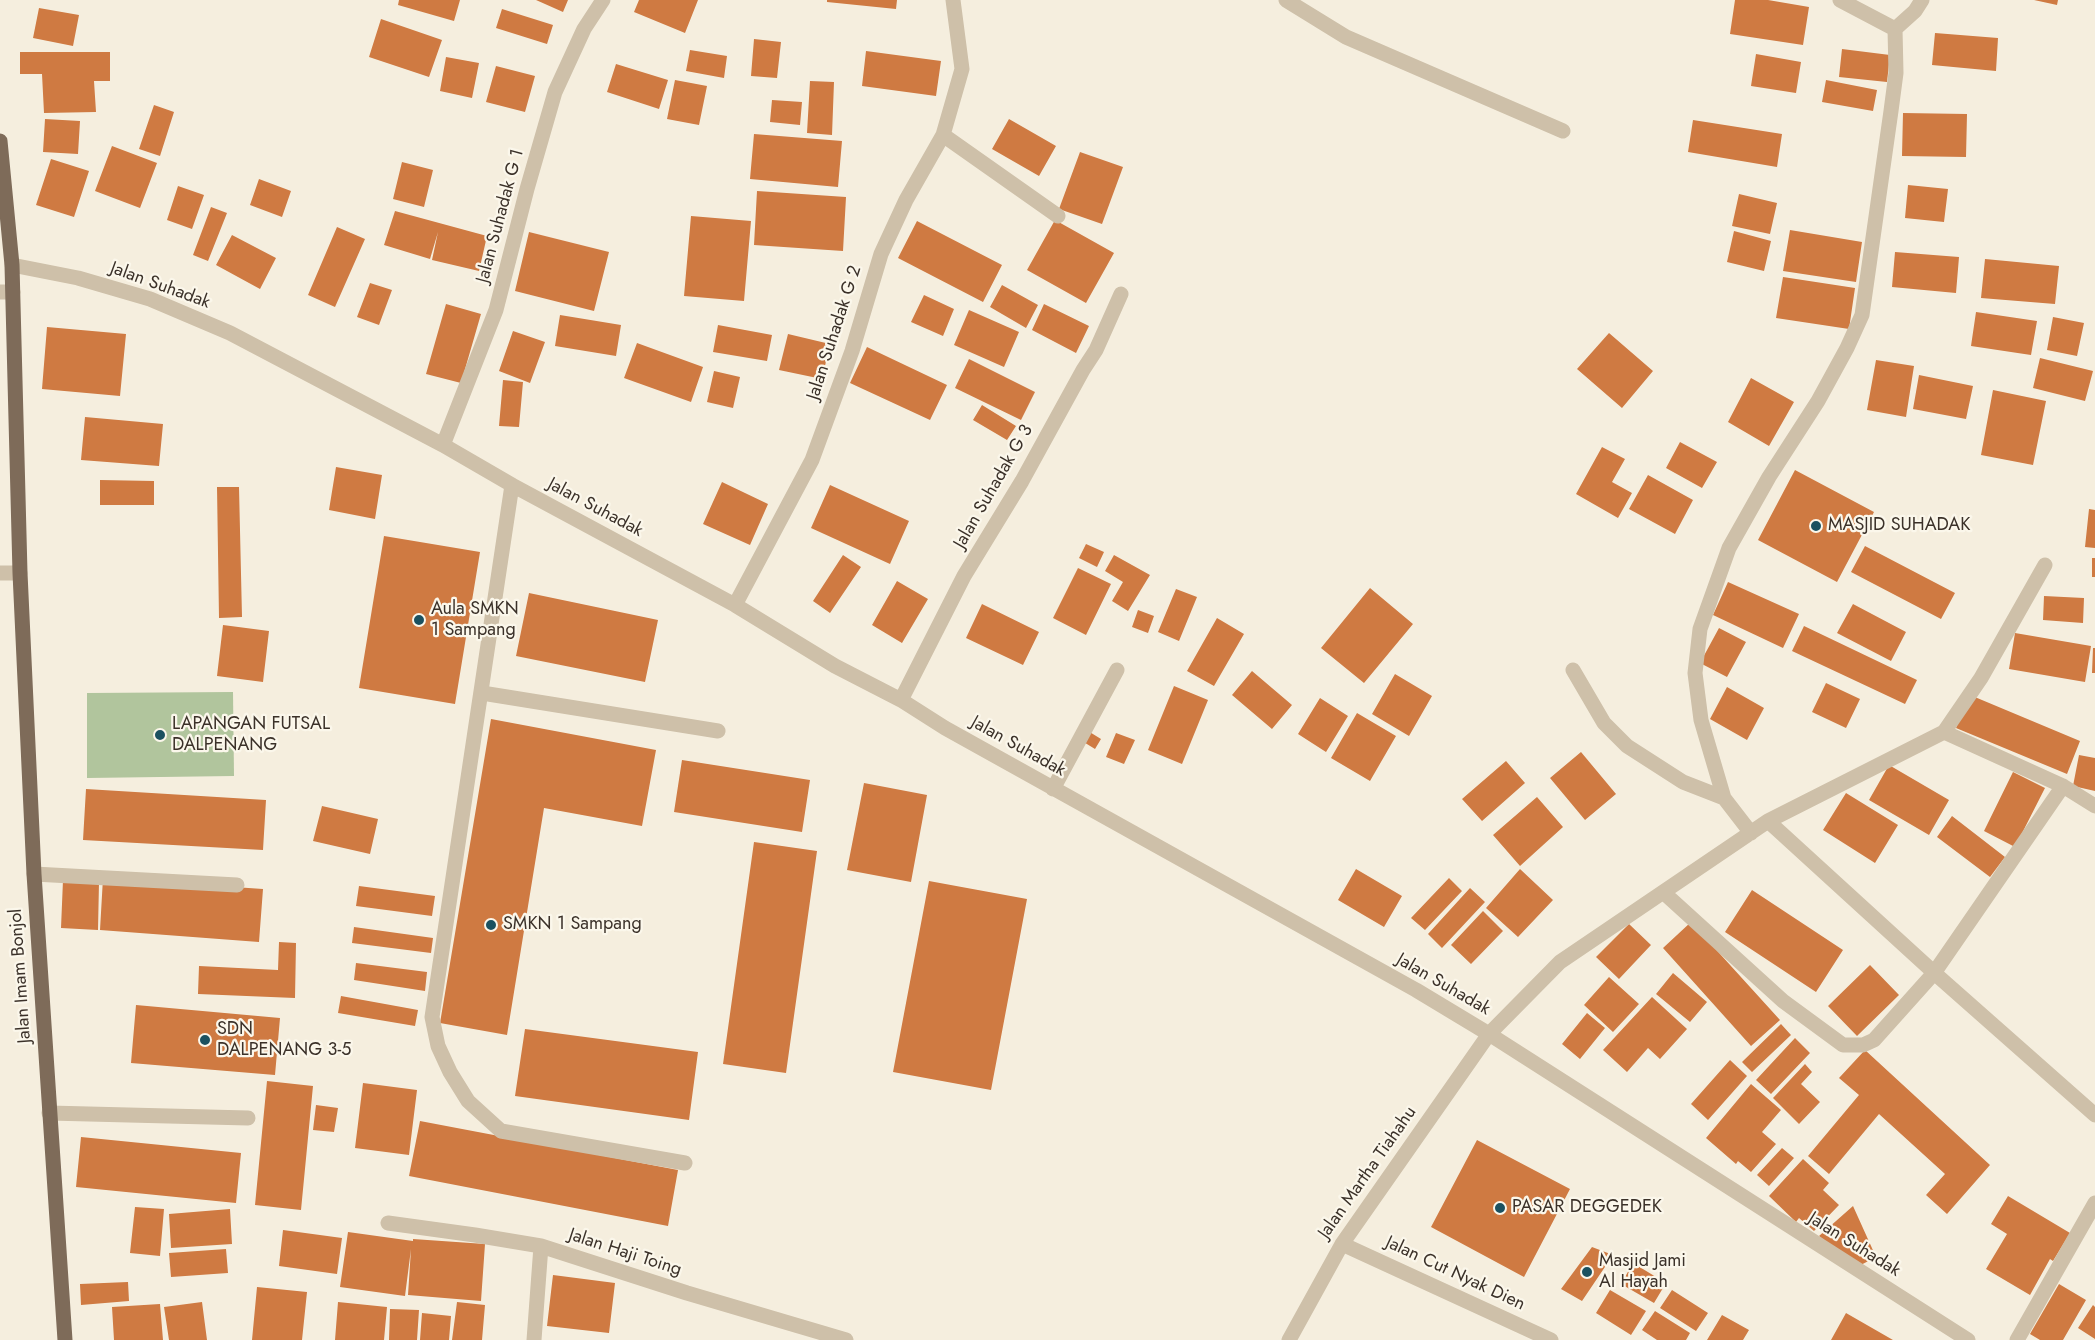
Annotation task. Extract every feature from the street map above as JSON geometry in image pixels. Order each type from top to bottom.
[{"type":"main road","name":"Jalan Imam Bonjol","points":[[0,141],[12,265],[6,292],[34,874],[65,1340]]},
{"type":"street","name":"Jalan Suhadak G 1","points":[[443,445],[496,310],[555,92],[584,29],[603,0]]},
{"type":"street","name":"Jalan Suhadak G 2","points":[[735,605],[812,460],[852,351],[881,254],[906,200],[943,135],[962,69],[953,0]]},
{"type":"street","points":[[1286,0],[1346,37],[1563,131]]},
{"type":"street","points":[[1840,0],[1895,29]]},
{"type":"street","points":[[1751,833],[1724,798],[1701,720],[1695,674],[1700,629],[1729,548],[1769,477],[1818,401],[1862,315],[1896,73],[1895,29],[1915,11],[1922,0]]},
{"type":"street","points":[[943,135],[1058,216]]},
{"type":"street","name":"Jalan Suhadak","points":[[12,265],[78,278],[150,299],[230,333],[443,445],[735,605],[836,666],[901,700],[945,728],[1406,984],[1489,1034],[1968,1340]]},
{"type":"street","name":"Jalan Suhadak G 3","points":[[901,700],[964,576],[1022,481],[1096,350],[1121,294]]},
{"type":"street","points":[[513,485],[432,1017],[438,1046],[450,1072],[468,1101],[501,1131],[685,1163]]},
{"type":"street","points":[[2045,565],[1982,678],[1944,732],[2062,786],[2095,806]]},
{"type":"street","points":[[0,573],[20,573]]},
{"type":"street","points":[[1053,789],[1117,670]]},
{"type":"street","points":[[1573,670],[1604,723],[1627,746],[1683,782],[1724,798]]},
{"type":"street","points":[[482,693],[718,731]]},
{"type":"street","name":"Jalan Martha Tiahahu","points":[[1289,1340],[1342,1244],[1489,1034],[1560,962],[1768,821],[1944,732]]},
{"type":"street","points":[[1663,892],[1783,1001],[1843,1045],[1863,1045],[1874,1040],[1934,973],[2062,786]]},
{"type":"street","points":[[1768,821],[1934,973],[2095,1115]]},
{"type":"street","points":[[34,874],[237,885]]},
{"type":"street","points":[[49,1113],[248,1118]]},
{"type":"street","points":[[2017,1340],[2095,1203]]},
{"type":"street","name":"Jalan Haji Toing","points":[[388,1223],[541,1246],[687,1293],[846,1340]]},
{"type":"street","name":"Jalan Cut Nyak Dien","points":[[1342,1244],[1551,1340]]},
{"type":"street","points":[[534,1340],[541,1246]]},
{"type":"green space","name":"LAPANGAN FUTSAL DALPENANG","points":[[233,692],[234,776],[87,778],[87,693]]},
{"type":"building","points":[[399,0],[460,0],[454,21],[398,5]]},
{"type":"building","points":[[536,0],[568,0],[563,12]]},
{"type":"building","points":[[639,0],[698,0],[685,33],[634,12]]},
{"type":"building","points":[[827,0],[897,0],[896,9],[827,2]]},
{"type":"building","points":[[1735,0],[1768,0],[1809,7],[1803,45],[1730,34]]},
{"type":"building","points":[[2034,0],[2058,0],[2057,5]]},
{"type":"building","points":[[39,8],[79,15],[73,46],[33,38]]},
{"type":"building","points":[[502,9],[553,25],[547,44],[496,28]]},
{"type":"building","points":[[381,19],[442,40],[429,77],[369,57]]},
{"type":"building","points":[[1935,33],[1998,38],[1996,71],[1932,65]]},
{"type":"building","points":[[754,39],[781,42],[777,78],[751,76]]},
{"type":"building","points":[[1842,49],[1890,55],[1887,82],[1839,77]]},
{"type":"building","points":[[690,50],[727,56],[724,78],[686,71]]},
{"type":"building","points":[[866,51],[941,61],[936,96],[862,86]]},
{"type":"building","points":[[20,52],[110,52],[110,81],[94,81],[96,112],[44,113],[42,74],[20,74]]},
{"type":"building","points":[[1756,54],[1801,62],[1796,93],[1751,86]]},
{"type":"building","points":[[446,57],[479,63],[472,98],[440,91]]},
{"type":"building","points":[[616,64],[668,80],[659,109],[607,92]]},
{"type":"building","points":[[496,66],[535,76],[525,112],[486,102]]},
{"type":"building","points":[[675,80],[707,86],[699,125],[667,119]]},
{"type":"building","points":[[1826,80],[1877,90],[1873,111],[1822,102]]},
{"type":"building","points":[[810,81],[834,82],[832,135],[807,133]]},
{"type":"building","points":[[772,100],[802,102],[800,125],[770,122]]},
{"type":"building","points":[[154,105],[174,112],[160,156],[139,149]]},
{"type":"building","points":[[1903,113],[1967,114],[1966,157],[1902,156]]},
{"type":"building","points":[[45,119],[80,121],[78,154],[43,152]]},
{"type":"building","points":[[1009,119],[1056,146],[1039,176],[992,149]]},
{"type":"building","points":[[1693,120],[1782,134],[1777,167],[1688,152]]},
{"type":"building","points":[[754,134],[842,141],[838,187],[750,179]]},
{"type":"building","points":[[112,146],[157,163],[140,208],[95,191]]},
{"type":"building","points":[[1080,152],[1123,167],[1102,224],[1059,209]]},
{"type":"building","points":[[51,159],[89,171],[74,217],[36,205]]},
{"type":"building","points":[[402,162],[433,170],[424,207],[393,199]]},
{"type":"building","points":[[259,179],[291,191],[282,217],[250,205]]},
{"type":"building","points":[[1908,185],[1948,189],[1944,222],[1905,218]]},
{"type":"building","points":[[178,186],[204,195],[192,229],[167,220]]},
{"type":"building","points":[[757,191],[846,197],[843,251],[754,245]]},
{"type":"building","points":[[1739,194],[1777,203],[1770,234],[1732,226]]},
{"type":"building","points":[[211,207],[227,213],[208,261],[193,255]]},
{"type":"building","points":[[395,211],[487,236],[479,271],[432,260],[438,232],[430,259],[384,245]]},
{"type":"building","points":[[691,216],[751,221],[744,301],[684,296]]},
{"type":"building","points":[[1055,220],[1114,253],[1086,303],[1027,270]]},
{"type":"building","points":[[917,221],[1002,265],[983,302],[898,258]]},
{"type":"building","points":[[337,227],[365,239],[335,307],[308,295]]},
{"type":"building","points":[[1790,230],[1862,242],[1856,282],[1783,271]]},
{"type":"building","points":[[1734,231],[1771,241],[1764,271],[1727,262]]},
{"type":"building","points":[[529,232],[609,252],[594,311],[515,291]]},
{"type":"building","points":[[232,235],[276,258],[260,289],[216,265]]},
{"type":"building","points":[[1895,252],[1959,257],[1956,293],[1892,287]]},
{"type":"building","points":[[1985,259],[2059,266],[2055,304],[1981,298]]},
{"type":"building","points":[[1783,277],[1855,288],[1849,329],[1776,318]]},
{"type":"building","points":[[370,283],[392,290],[379,325],[357,317]]},
{"type":"building","points":[[1002,285],[1038,305],[1026,328],[990,307]]},
{"type":"building","points":[[924,295],[954,309],[943,336],[911,322]]},
{"type":"building","points":[[446,304],[481,314],[461,383],[426,374]]},
{"type":"building","points":[[1044,304],[1089,326],[1076,353],[1032,330]]},
{"type":"building","points":[[969,310],[1019,332],[1004,367],[954,345]]},
{"type":"building","points":[[1976,312],[2037,321],[2031,355],[1971,346]]},
{"type":"building","points":[[560,315],[621,325],[616,356],[555,346]]},
{"type":"building","points":[[2053,317],[2084,323],[2077,356],[2047,350]]},
{"type":"building","points":[[718,325],[772,335],[767,361],[713,352]]},
{"type":"building","points":[[47,327],[126,334],[120,396],[42,389]]},
{"type":"building","points":[[513,331],[545,342],[530,383],[499,371]]},
{"type":"building","points":[[1609,333],[1653,371],[1622,408],[1577,369]]},
{"type":"building","points":[[788,334],[830,344],[822,379],[779,370]]},
{"type":"building","points":[[637,343],[703,367],[691,402],[624,378]]},
{"type":"building","points":[[867,347],[947,385],[930,420],[850,383]]},
{"type":"building","points":[[2040,358],[2093,371],[2085,401],[2033,388]]},
{"type":"building","points":[[969,359],[1035,392],[1021,420],[955,388]]},
{"type":"building","points":[[1876,360],[1914,366],[1906,417],[1867,410]]},
{"type":"building","points":[[714,371],[740,377],[733,408],[707,402]]},
{"type":"building","points":[[1919,375],[1973,386],[1966,419],[1913,409]]},
{"type":"building","points":[[1751,378],[1794,402],[1769,446],[1728,422]]},
{"type":"building","points":[[503,380],[523,382],[519,427],[499,426]]},
{"type":"building","points":[[1993,390],[2046,401],[2033,465],[1981,455]]},
{"type":"building","points":[[982,405],[1016,426],[1007,440],[973,420]]},
{"type":"building","points":[[85,417],[163,424],[159,466],[81,460]]},
{"type":"building","points":[[1680,442],[1717,462],[1702,488],[1666,468]]},
{"type":"building","points":[[1602,447],[1625,459],[1612,482],[1632,493],[1618,518],[1576,494]]},
{"type":"building","points":[[336,467],[382,475],[375,519],[329,510]]},
{"type":"building","name":"MASJID SUHADAK","points":[[1795,470],[1874,512],[1837,582],[1758,540]]},
{"type":"building","points":[[1648,475],[1693,500],[1675,534],[1629,509]]},
{"type":"building","points":[[100,480],[154,481],[154,505],[100,505]]},
{"type":"building","points":[[722,482],[768,504],[750,545],[703,524]]},
{"type":"building","points":[[830,485],[909,521],[890,564],[811,528]]},
{"type":"building","points":[[217,487],[239,487],[242,617],[219,618]]},
{"type":"building","points":[[2089,509],[2095,510],[2095,548],[2085,547]]},
{"type":"building","name":"Aula SMKN 1 Sampang","points":[[384,536],[480,552],[455,704],[359,688]]},
{"type":"building","points":[[1086,544],[1104,552],[1097,567],[1079,558]]},
{"type":"building","points":[[1865,546],[1955,593],[1941,619],[1851,572]]},
{"type":"building","points":[[843,555],[861,567],[830,613],[813,601]]},
{"type":"building","points":[[1114,555],[1150,575],[1128,611],[1112,601],[1123,582],[1105,571]]},
{"type":"building","points":[[2092,558],[2095,558],[2095,577],[2092,577]]},
{"type":"building","points":[[1078,568],[1111,584],[1086,635],[1053,618]]},
{"type":"building","points":[[897,581],[928,599],[902,643],[872,625]]},
{"type":"building","points":[[1728,582],[1799,614],[1783,648],[1713,615]]},
{"type":"building","points":[[1370,588],[1413,624],[1364,683],[1321,648]]},
{"type":"building","points":[[1176,589],[1197,597],[1179,641],[1158,632]]},
{"type":"building","points":[[529,593],[658,620],[645,682],[516,656]]},
{"type":"building","points":[[2044,596],[2084,598],[2083,623],[2043,620]]},
{"type":"building","points":[[982,604],[1039,632],[1023,665],[966,638]]},
{"type":"building","points":[[1853,604],[1906,632],[1891,661],[1837,633]]},
{"type":"building","points":[[1138,610],[1154,616],[1148,633],[1132,627]]},
{"type":"building","points":[[1217,618],[1244,634],[1214,686],[1187,671]]},
{"type":"building","points":[[223,625],[269,631],[263,682],[217,676]]},
{"type":"building","points":[[1804,626],[1917,680],[1905,704],[1792,651]]},
{"type":"building","points":[[1719,628],[1746,642],[1727,677],[1700,663]]},
{"type":"building","points":[[2015,633],[2091,646],[2085,682],[2009,669]]},
{"type":"building","points":[[2093,648],[2095,648],[2095,673],[2092,673]]},
{"type":"building","points":[[1252,671],[1292,705],[1272,729],[1232,695]]},
{"type":"building","points":[[1395,674],[1432,696],[1409,736],[1372,714]]},
{"type":"building","points":[[1826,683],[1860,699],[1846,728],[1812,712]]},
{"type":"building","points":[[1174,686],[1208,700],[1182,764],[1148,750]]},
{"type":"building","points":[[1727,687],[1764,708],[1747,740],[1710,719]]},
{"type":"building","points":[[1970,695],[2080,741],[2067,774],[1956,728]]},
{"type":"building","points":[[1320,698],[1348,716],[1326,752],[1298,734]]},
{"type":"building","points":[[1357,713],[1396,736],[1370,781],[1331,758]]},
{"type":"building","name":"SMKN 1 Sampang","points":[[491,719],[656,750],[642,826],[544,808],[507,1035],[440,1023]]},
{"type":"building","points":[[1088,731],[1101,739],[1095,749],[1082,741]]},
{"type":"building","points":[[1116,733],[1135,740],[1124,764],[1106,757]]},
{"type":"building","points":[[1581,752],[1616,794],[1585,820],[1550,778]]},
{"type":"building","points":[[2079,755],[2095,758],[2095,791],[2073,786]]},
{"type":"building","points":[[682,760],[810,780],[802,832],[674,812]]},
{"type":"building","points":[[1506,761],[1525,783],[1482,821],[1462,799]]},
{"type":"building","points":[[1889,765],[1949,800],[1929,835],[1869,800]]},
{"type":"building","points":[[2013,772],[2045,788],[2015,847],[1984,831]]},
{"type":"building","points":[[864,783],[927,795],[911,882],[847,870]]},
{"type":"building","points":[[86,789],[266,800],[263,850],[83,840]]},
{"type":"building","points":[[1846,793],[1898,825],[1875,863],[1823,830]]},
{"type":"building","points":[[1537,797],[1563,827],[1520,866],[1493,835]]},
{"type":"building","points":[[322,806],[378,819],[370,854],[313,841]]},
{"type":"building","points":[[1952,816],[2005,857],[1990,877],[1937,837]]},
{"type":"building","points":[[754,842],[817,851],[786,1073],[723,1064]]},
{"type":"building","points":[[1356,869],[1402,896],[1384,927],[1338,900]]},
{"type":"building","points":[[1520,869],[1553,900],[1518,937],[1486,908]]},
{"type":"building","points":[[103,878],[263,889],[259,942],[100,930]]},
{"type":"building","points":[[1449,878],[1462,891],[1425,930],[1411,918]]},
{"type":"building","points":[[63,880],[99,882],[98,930],[61,928]]},
{"type":"building","points":[[929,881],[1027,899],[991,1090],[893,1072]]},
{"type":"building","points":[[359,886],[435,896],[432,916],[356,906]]},
{"type":"building","points":[[1470,888],[1485,902],[1442,948],[1428,934]]},
{"type":"building","points":[[1752,890],[1843,950],[1816,992],[1725,932]]},
{"type":"building","points":[[1483,911],[1503,931],[1471,964],[1451,945]]},
{"type":"building","points":[[1691,922],[1780,1020],[1751,1046],[1663,948]]},
{"type":"building","points":[[1629,924],[1651,945],[1619,979],[1596,957]]},
{"type":"building","points":[[354,927],[433,938],[431,953],[352,943]]},
{"type":"building","points":[[279,942],[296,943],[295,998],[198,994],[199,966],[278,970]]},
{"type":"building","points":[[356,963],[427,972],[425,991],[354,980]]},
{"type":"building","points":[[1870,965],[1899,995],[1857,1036],[1828,1006]]},
{"type":"building","points":[[1673,973],[1707,1002],[1690,1022],[1656,994]]},
{"type":"building","points":[[1609,977],[1639,1004],[1613,1032],[1584,1005]]},
{"type":"building","points":[[341,996],[418,1010],[415,1026],[338,1013]]},
{"type":"building","points":[[1652,997],[1687,1029],[1660,1059],[1648,1048],[1627,1072],[1603,1050]]},
{"type":"building","name":"SDN DALPENANG 3-5","points":[[136,1005],[280,1018],[275,1075],[131,1063]]},
{"type":"building","points":[[1587,1013],[1605,1028],[1580,1059],[1562,1044]]},
{"type":"building","points":[[1781,1024],[1791,1035],[1752,1072],[1742,1062]]},
{"type":"building","points":[[525,1029],[698,1052],[689,1120],[515,1096]]},
{"type":"building","points":[[1795,1038],[1810,1053],[1771,1094],[1756,1080]]},
{"type":"building","points":[[1865,1050],[1990,1165],[1947,1214],[1926,1195],[1945,1174],[1879,1114],[1829,1174],[1808,1156],[1859,1095],[1839,1078]]},
{"type":"building","points":[[1730,1060],[1747,1076],[1708,1120],[1691,1104]]},
{"type":"building","points":[[1805,1064],[1812,1072],[1801,1084],[1820,1102],[1799,1124],[1773,1098]]},
{"type":"building","points":[[267,1081],[313,1086],[301,1210],[255,1205]]},
{"type":"building","points":[[363,1083],[417,1090],[409,1155],[355,1148]]},
{"type":"building","points":[[1751,1084],[1781,1110],[1762,1132],[1776,1144],[1751,1172],[1738,1161],[1736,1164],[1706,1138]]},
{"type":"building","points":[[316,1105],[338,1108],[334,1132],[313,1130]]},
{"type":"building","points":[[420,1121],[678,1170],[668,1226],[409,1176]]},
{"type":"building","points":[[81,1137],[241,1153],[236,1203],[76,1187]]},
{"type":"building","name":"PASAR DEGGEDEK","points":[[1477,1140],[1570,1189],[1524,1277],[1431,1227]]},
{"type":"building","points":[[1782,1148],[1794,1158],[1769,1186],[1757,1175]]},
{"type":"building","points":[[1803,1159],[1829,1183],[1823,1190],[1839,1205],[1814,1231],[1799,1218],[1796,1222],[1769,1196]]},
{"type":"building","points":[[2008,1196],[2070,1233],[2053,1261],[2050,1259],[2030,1295],[1986,1269],[2007,1234],[1991,1224]]},
{"type":"building","points":[[1853,1206],[1876,1257],[1857,1267],[1819,1236]]},
{"type":"building","points":[[135,1207],[164,1209],[160,1256],[130,1253]]},
{"type":"building","points":[[230,1209],[232,1244],[171,1248],[169,1214]]},
{"type":"building","points":[[283,1230],[342,1238],[337,1274],[279,1266]]},
{"type":"building","points":[[348,1232],[413,1241],[413,1239],[485,1244],[481,1301],[408,1295],[411,1249],[405,1296],[340,1287]]},
{"type":"building","name":"Masjid Jami Al Hayah","points":[[1592,1247],[1613,1255],[1582,1301],[1561,1289]]},
{"type":"building","points":[[226,1249],[228,1273],[171,1277],[169,1253]]},
{"type":"building","points":[[1633,1263],[1666,1283],[1654,1303],[1621,1284]]},
{"type":"building","points":[[553,1275],[615,1283],[609,1333],[547,1326]]},
{"type":"building","points":[[128,1282],[129,1301],[81,1305],[80,1284]]},
{"type":"building","points":[[2059,1284],[2086,1300],[2063,1340],[2040,1340],[2030,1334]]},
{"type":"building","points":[[257,1287],[307,1292],[302,1340],[252,1340]]},
{"type":"building","points":[[1610,1290],[1646,1311],[1631,1335],[1596,1313]]},
{"type":"building","points":[[1672,1290],[1708,1313],[1696,1331],[1660,1308]]},
{"type":"building","points":[[202,1302],[207,1340],[169,1340],[164,1307]]},
{"type":"building","points":[[338,1302],[387,1307],[384,1340],[335,1340]]},
{"type":"building","points":[[457,1302],[485,1305],[482,1340],[452,1340]]},
{"type":"building","points":[[160,1304],[163,1340],[114,1340],[112,1307]]},
{"type":"building","points":[[2093,1305],[2095,1307],[2095,1339],[2078,1328]]},
{"type":"building","points":[[390,1309],[419,1310],[417,1340],[389,1340]]},
{"type":"building","points":[[1655,1311],[1690,1333],[1686,1340],[1657,1340],[1642,1330]]},
{"type":"building","points":[[422,1313],[451,1316],[449,1340],[420,1340]]},
{"type":"building","points":[[1846,1313],[1893,1340],[1831,1340]]},
{"type":"building","points":[[1722,1315],[1749,1330],[1743,1340],[1707,1340]]},
{"type":"place","name":"MASJID SUHADAK","points":[[1816,526]]},
{"type":"place","name":"Aula SMKN 1 Sampang","points":[[419,620]]},
{"type":"place","name":"LAPANGAN FUTSAL DALPENANG","points":[[160,735]]},
{"type":"place","name":"SMKN 1 Sampang","points":[[491,925]]},
{"type":"place","name":"SDN DALPENANG 3-5","points":[[205,1040]]},
{"type":"place","name":"PASAR DEGGEDEK","points":[[1500,1208]]},
{"type":"place","name":"Masjid Jami Al Hayah","points":[[1587,1272]]}]
